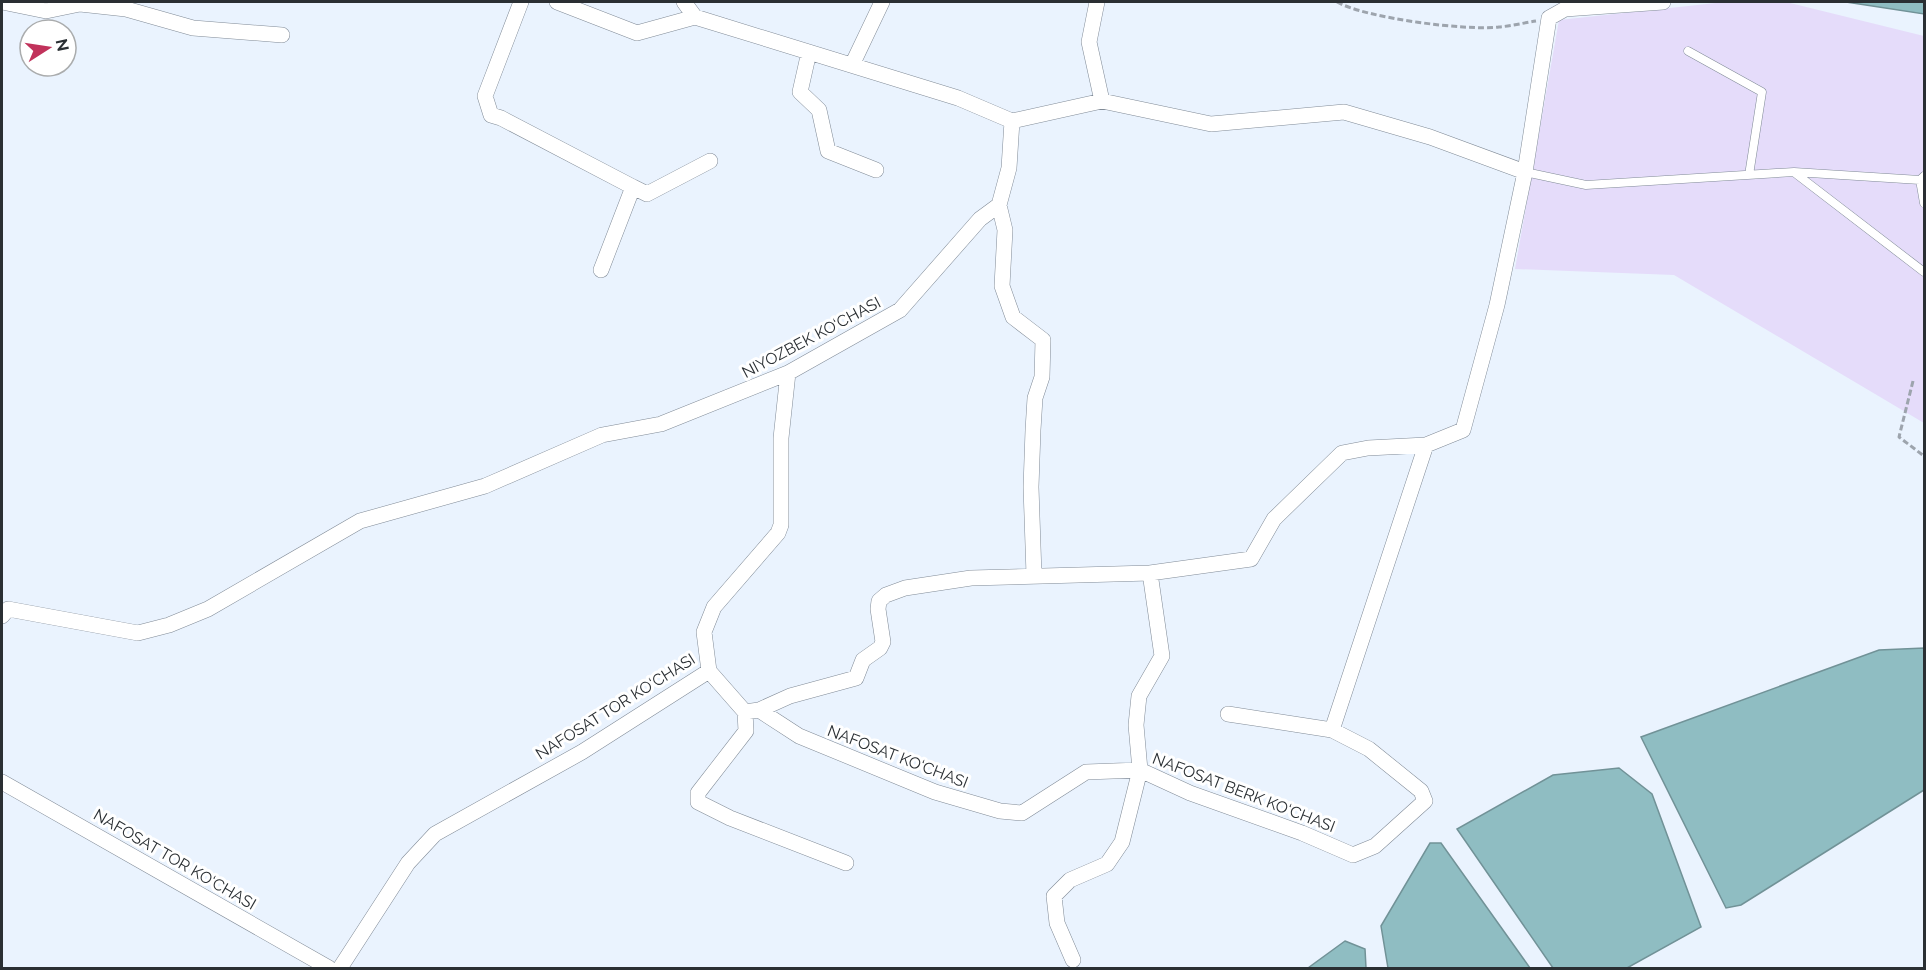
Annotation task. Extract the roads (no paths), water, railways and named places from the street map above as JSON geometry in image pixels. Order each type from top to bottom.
[{"type":"street","points":[[2,2],[46,11],[80,4],[127,5],[193,28],[282,35]]},
{"type":"street","points":[[521,2],[485,96],[491,115],[501,118],[647,194],[710,161]]},
{"type":"street","points":[[557,2],[637,33],[695,17],[958,98],[1012,122],[1102,101],[1211,124],[1344,112],[1430,137],[1525,172]]},
{"type":"street","points":[[684,2],[695,17]]},
{"type":"street","points":[[852,65],[882,2]]},
{"type":"street","points":[[1097,2],[1089,42],[1102,101]]},
{"type":"street","points":[[846,863],[730,818],[698,802],[698,793],[746,731],[752,711],[790,696],[856,678],[863,660],[880,648],[883,642],[878,609],[885,595],[905,588],[971,578],[1150,573],[1251,559],[1274,519],[1342,453],[1368,448],[1426,445],[1463,430],[1497,305],[1525,172],[1549,18],[1564,9],[1663,2]]},
{"type":"street","points":[[809,52],[800,92],[819,110],[828,152],[876,170]]},
{"type":"street","points":[[1012,122],[1010,168],[999,206],[1005,230],[1002,286],[1013,317],[1043,340],[1042,377],[1035,398],[1033,430],[1031,487],[1034,576]]},
{"type":"street","points":[[601,270],[633,187]]},
{"type":"street","name":"NIYOZBEK KO‘CHASI","points":[[2,616],[8,609],[138,633],[169,625],[208,609],[360,521],[485,486],[602,435],[661,424],[788,373],[900,310],[980,219],[999,206]]},
{"type":"street","name":"NAFOSAT TOR KO‘CHASI","points":[[339,969],[408,863],[435,834],[582,752],[709,671],[704,632],[714,607],[777,533],[781,525],[781,438],[788,373]]},
{"type":"street","points":[[1332,730],[1426,445]]},
{"type":"street","points":[[1140,770],[1136,725],[1140,696],[1162,656],[1150,573]]},
{"type":"street","name":"NAFOSAT KO‘CHASI","points":[[709,671],[752,711],[810,740],[935,792],[1000,811],[1022,813],[1086,772],[1140,770]]},
{"type":"street","name":"NAFOSAT BERK KO‘CHASI","points":[[1073,960],[1057,923],[1054,896],[1071,879],[1107,864],[1122,842],[1140,770],[1190,793],[1302,832],[1353,855],[1375,846],[1425,801],[1421,791],[1369,749],[1332,730],[1228,714]]},
{"type":"street","name":"NAFOSAT TOR KO‘CHASI","points":[[2,782],[329,969]]},
{"type":"lane","points":[[1688,51],[1762,92],[1749,175]]},
{"type":"lane","points":[[1525,172],[1586,185],[1794,172],[1922,178],[1924,203]]},
{"type":"lane","points":[[1794,172],[1924,272]]},
{"type":"water","points":[[1846,2],[1924,2],[1924,14]]},
{"type":"water","points":[[1924,648],[1924,790],[1741,905],[1726,908],[1641,737],[1879,650]]},
{"type":"water","points":[[1619,768],[1652,794],[1701,927],[1627,968],[1553,968],[1457,829],[1553,775]]},
{"type":"water","points":[[1430,843],[1441,843],[1530,968],[1388,968],[1381,926]]},
{"type":"water","points":[[1345,941],[1365,949],[1366,968],[1308,968]]}]
